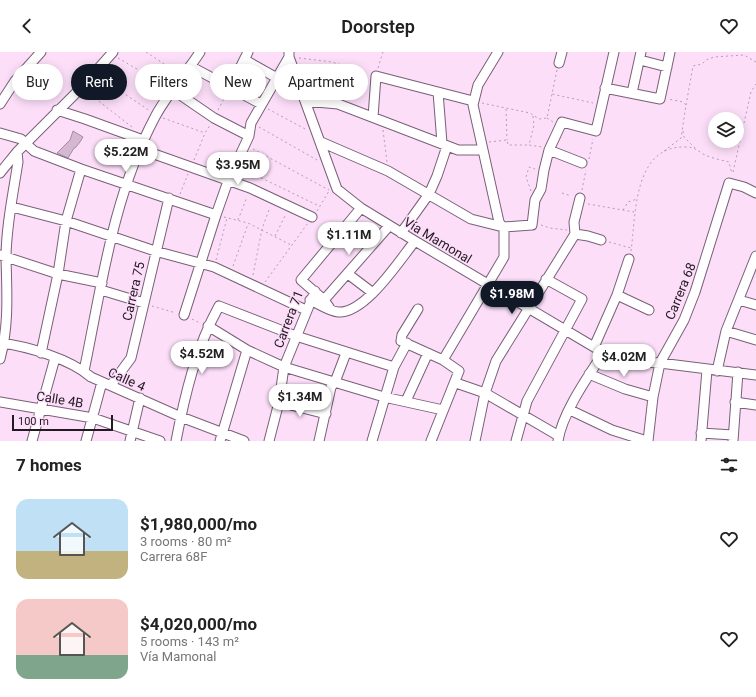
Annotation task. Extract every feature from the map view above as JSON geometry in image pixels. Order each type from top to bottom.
[{"type":"street","points":[[0,104],[3,92],[41,52]]},
{"type":"street","points":[[191,64],[200,52]]},
{"type":"street","points":[[443,360],[504,257],[505,243],[503,227],[499,222],[473,109],[473,102],[480,80],[498,52]]},
{"type":"street","points":[[559,63],[562,52]]},
{"type":"street","points":[[320,139],[388,171],[471,219],[503,227],[532,225],[535,200],[541,189],[544,170],[550,150],[562,122],[596,131],[614,52]]},
{"type":"street","points":[[605,88],[660,99],[670,52]]},
{"type":"street","points":[[102,64],[112,53]]},
{"type":"street","points":[[241,64],[246,54],[274,77]]},
{"type":"street","points":[[284,64],[289,54]]},
{"type":"street","name":"Vía Mamonal","points":[[289,54],[292,64]]},
{"type":"street","points":[[632,93],[641,56],[667,67]]},
{"type":"street","points":[[377,119],[377,76],[473,102]]},
{"type":"street","points":[[184,316],[200,263],[228,181],[247,140],[251,123],[274,82]]},
{"type":"street","points":[[401,233],[428,194],[437,176],[445,145],[438,92]]},
{"type":"street","points":[[0,173],[26,142],[71,97]]},
{"type":"street","points":[[84,371],[102,286],[110,237],[125,184],[156,115],[167,100]]},
{"type":"street","points":[[188,100],[247,140]]},
{"type":"street","points":[[253,100],[261,104]]},
{"type":"street","name":"Vía Mamonal","points":[[305,100],[337,189],[361,208],[401,233],[604,352],[642,362],[718,371],[755,372]]},
{"type":"street","points":[[320,100],[338,104],[445,145],[465,151],[481,146]]},
{"type":"street","points":[[57,110],[85,118],[191,168],[250,188],[312,217]]},
{"type":"street","points":[[0,133],[21,139],[34,151],[81,169],[216,215]]},
{"type":"street","points":[[550,150],[582,162]]},
{"type":"street","points":[[0,359],[4,285],[3,257],[18,162],[17,152]]},
{"type":"street","points":[[41,353],[58,274],[66,222],[81,169]]},
{"type":"street","points":[[729,183],[744,187],[756,193]]},
{"type":"street","name":"Carrera 68","points":[[647,441],[653,397],[660,363],[684,320],[696,292],[729,183]]},
{"type":"street","name":"Carrera 75","points":[[111,385],[131,358],[155,251],[173,200]]},
{"type":"street","points":[[475,441],[485,393],[496,361],[575,233],[574,222],[580,200]]},
{"type":"street","points":[[12,207],[66,222],[155,251],[214,267],[306,310]]},
{"type":"street","name":"Carrera 71","points":[[269,441],[279,402],[284,367],[312,296],[301,280],[361,208]]},
{"type":"street","points":[[324,300],[390,226]]},
{"type":"street","points":[[575,233],[601,240]]},
{"type":"street","points":[[312,296],[336,312],[347,312],[367,300],[415,241]]},
{"type":"street","points":[[718,371],[726,331],[753,272],[756,256]]},
{"type":"street","points":[[3,257],[102,286],[144,303]]},
{"type":"street","points":[[594,347],[617,295],[629,259]]},
{"type":"street","points":[[348,274],[372,293]]},
{"type":"street","points":[[516,441],[533,389],[582,299],[546,279]]},
{"type":"street","points":[[617,295],[649,310]]},
{"type":"street","points":[[312,296],[324,300],[331,309]]},
{"type":"street","points":[[739,300],[756,305]]},
{"type":"street","points":[[176,441],[194,364],[208,326],[219,306],[296,336],[394,367]]},
{"type":"street","points":[[418,309],[402,335],[401,341],[443,360],[459,371],[456,383],[443,410],[431,441]]},
{"type":"street","points":[[208,326],[247,350],[284,367],[384,397],[443,410]]},
{"type":"street","points":[[726,331],[756,340]]},
{"type":"street","points":[[372,441],[394,367],[407,343]]},
{"type":"street","name":"Calle 4","points":[[2,344],[41,353],[55,358],[84,371],[91,377],[140,398],[221,437],[244,441]]},
{"type":"street","points":[[221,437],[247,350]]},
{"type":"street","points":[[456,383],[485,393],[558,439],[578,393],[604,352]]},
{"type":"street","points":[[319,441],[331,387],[335,382],[346,353]]},
{"type":"street","points":[[406,401],[428,353]]},
{"type":"street","points":[[32,441],[55,358]]},
{"type":"street","points":[[707,370],[701,437],[733,438],[738,372]]},
{"type":"street","points":[[589,374],[625,390],[653,397]]},
{"type":"street","points":[[86,441],[102,382]]},
{"type":"street","points":[[130,441],[140,398]]},
{"type":"street","name":"Calle 4B","points":[[0,402],[93,418],[160,441]]},
{"type":"street","points":[[279,402],[326,414]]},
{"type":"street","points":[[735,402],[756,405]]},
{"type":"street","points":[[570,410],[612,430],[647,441]]},
{"type":"path","points":[[146,52],[164,64]]},
{"type":"path","points":[[289,54],[332,62],[377,76],[383,52]]},
{"type":"path","points":[[112,53],[135,67]]},
{"type":"path","points":[[629,259],[632,248],[634,213],[637,199],[649,164],[654,157],[674,145],[681,138],[693,66],[702,64],[714,56],[744,55],[756,62]]},
{"type":"path","points":[[473,102],[506,108],[539,118],[547,118],[559,63]]},
{"type":"path","points":[[729,183],[751,92],[756,84]]},
{"type":"path","points":[[552,94],[602,105]]},
{"type":"path","points":[[127,95],[156,115],[205,133]]},
{"type":"path","points":[[660,99],[683,102],[686,105]]},
{"type":"path","points":[[96,100],[133,128]]},
{"type":"path","points":[[173,200],[191,168],[205,133],[224,100]]},
{"type":"path","points":[[261,104],[320,139]]},
{"type":"path","points":[[506,108],[508,145],[529,145],[550,150]]},
{"type":"path","points":[[529,145],[534,125],[533,115]]},
{"type":"path","points":[[377,119],[388,171]]},
{"type":"path","points":[[251,123],[317,160],[328,161]]},
{"type":"path","points":[[683,131],[684,137],[703,154],[729,162],[732,174]]},
{"type":"path","points":[[247,140],[329,191],[320,206],[260,288]]},
{"type":"path","points":[[481,146],[507,140]]},
{"type":"path","points":[[662,152],[676,148],[695,148]]},
{"type":"path","points":[[235,166],[320,206]]},
{"type":"path","points":[[529,167],[526,177],[535,200]]},
{"type":"path","points":[[238,220],[250,188]]},
{"type":"path","points":[[562,193],[580,200],[634,213]]},
{"type":"path","points":[[251,284],[262,229],[273,199]]},
{"type":"path","points":[[622,210],[628,202],[637,199]]},
{"type":"path","points":[[275,236],[290,206]]},
{"type":"path","points":[[216,215],[248,223],[292,245]]},
{"type":"path","points":[[214,267],[228,218]]},
{"type":"path","points":[[231,274],[248,223]]},
{"type":"path","points":[[532,225],[539,224],[550,228],[575,233]]},
{"type":"path","points":[[601,240],[632,248]]},
{"type":"building","points":[[73,131],[83,137],[68,158],[57,153],[70,140]]}]
